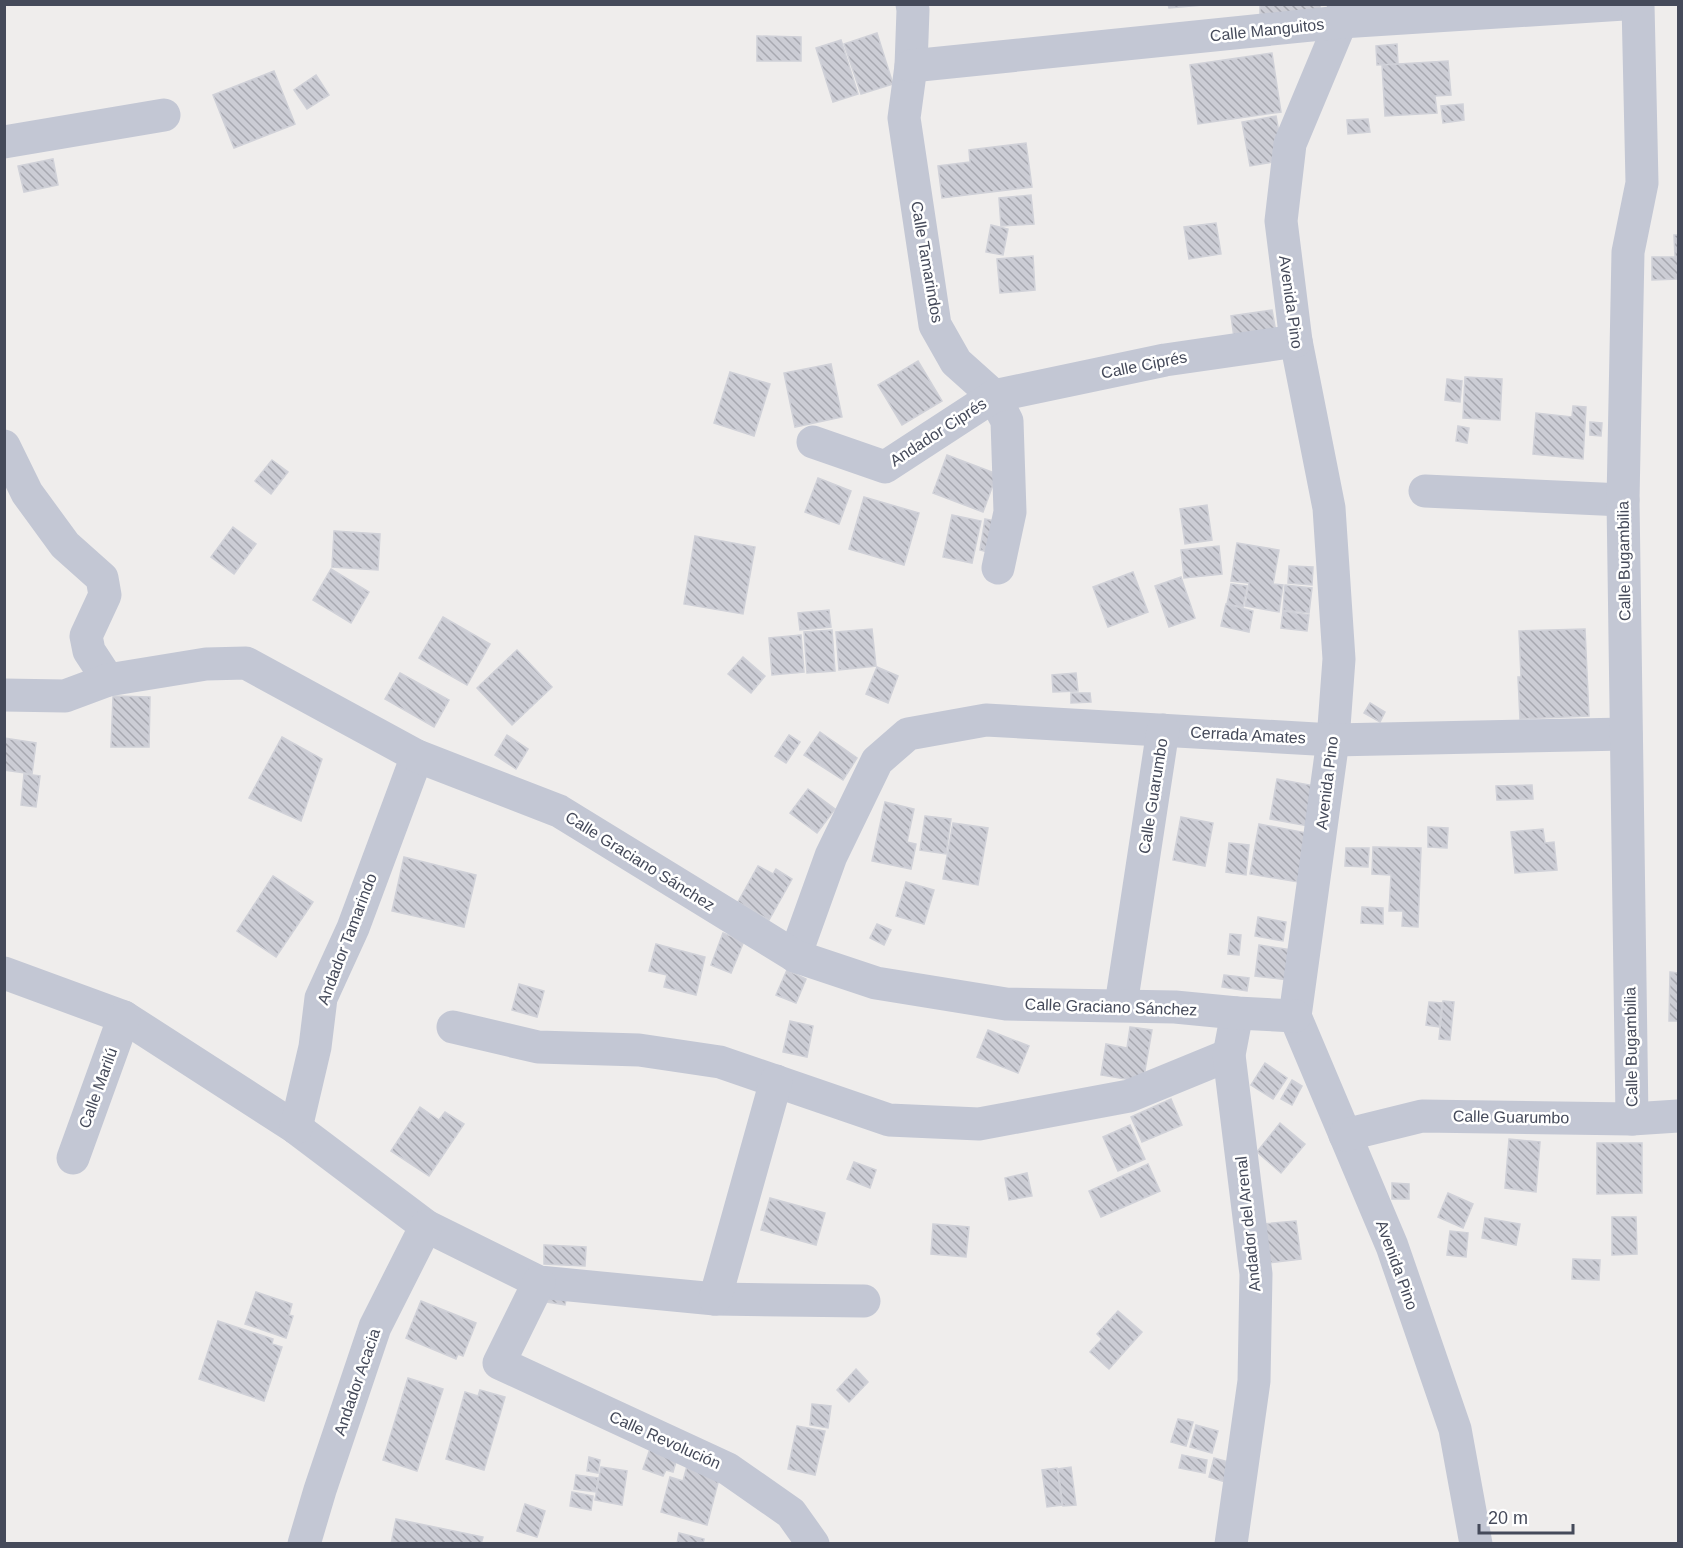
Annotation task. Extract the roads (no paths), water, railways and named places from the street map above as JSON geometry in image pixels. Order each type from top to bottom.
[{"type":"street","name":"Calle Tamarindos","points":[[912,4],[911,66],[904,118],[935,325],[956,362],[994,396],[1008,421],[1010,512],[998,568]]},
{"type":"street","name":"Calle Manguitos","points":[[911,66],[1342,13],[1624,4]]},
{"type":"street","name":"Calle Bugambilia","points":[[1632,1119],[1623,500],[1628,252],[1642,183],[1638,4]]},
{"type":"street","name":"Avenida Pino","points":[[1342,13],[1290,144],[1281,221],[1296,342],[1329,508],[1339,658],[1333,740],[1295,1016],[1392,1246],[1455,1429],[1476,1544]]},
{"type":"street","points":[[4,141],[164,115]]},
{"type":"street","name":"Calle Ciprés","points":[[994,396],[1165,360],[1296,342]]},
{"type":"street","name":"Andador Ciprés","points":[[813,442],[885,467],[994,396]]},
{"type":"street","points":[[4,446],[27,493],[65,545],[102,578],[105,595],[86,636],[89,651],[108,680]]},
{"type":"street","points":[[1425,490],[1623,500]]},
{"type":"street","name":"Calle Graciano Sánchez","points":[[4,695],[65,696],[108,680],[206,664],[246,663],[417,756],[559,811],[795,956],[876,983],[1006,1004],[1175,1007],[1295,1016]]},
{"type":"street","name":"Cerrada Amates","points":[[795,956],[831,856],[877,761],[908,734],[986,720],[1333,740],[1626,734]]},
{"type":"street","name":"Calle Guarumbo","points":[[1121,1005],[1163,730]]},
{"type":"street","name":"Andador Tamarindo","points":[[297,1128],[315,1047],[321,998],[353,928],[417,756]]},
{"type":"street","points":[[4,973],[124,1017],[297,1128],[426,1226],[539,1282],[715,1299],[864,1301]]},
{"type":"street","name":"Andador del Arenal","points":[[1231,1544],[1254,1381],[1256,1274],[1229,1055],[1237,1013]]},
{"type":"street","name":"Calle Marilú","points":[[72,1158],[124,1017]]},
{"type":"street","points":[[453,1027],[538,1047],[639,1050],[720,1062],[889,1120],[979,1124],[1129,1096],[1229,1055]]},
{"type":"street","points":[[715,1299],[776,1081]]},
{"type":"street","name":"Calle Guarumbo","points":[[1345,1135],[1422,1116],[1632,1119],[1678,1116]]},
{"type":"street","name":"Andador Acacia","points":[[304,1544],[375,1327],[426,1226]]},
{"type":"street","name":"Calle Revolución","points":[[539,1282],[499,1363],[728,1469],[791,1513],[813,1544]]}]
